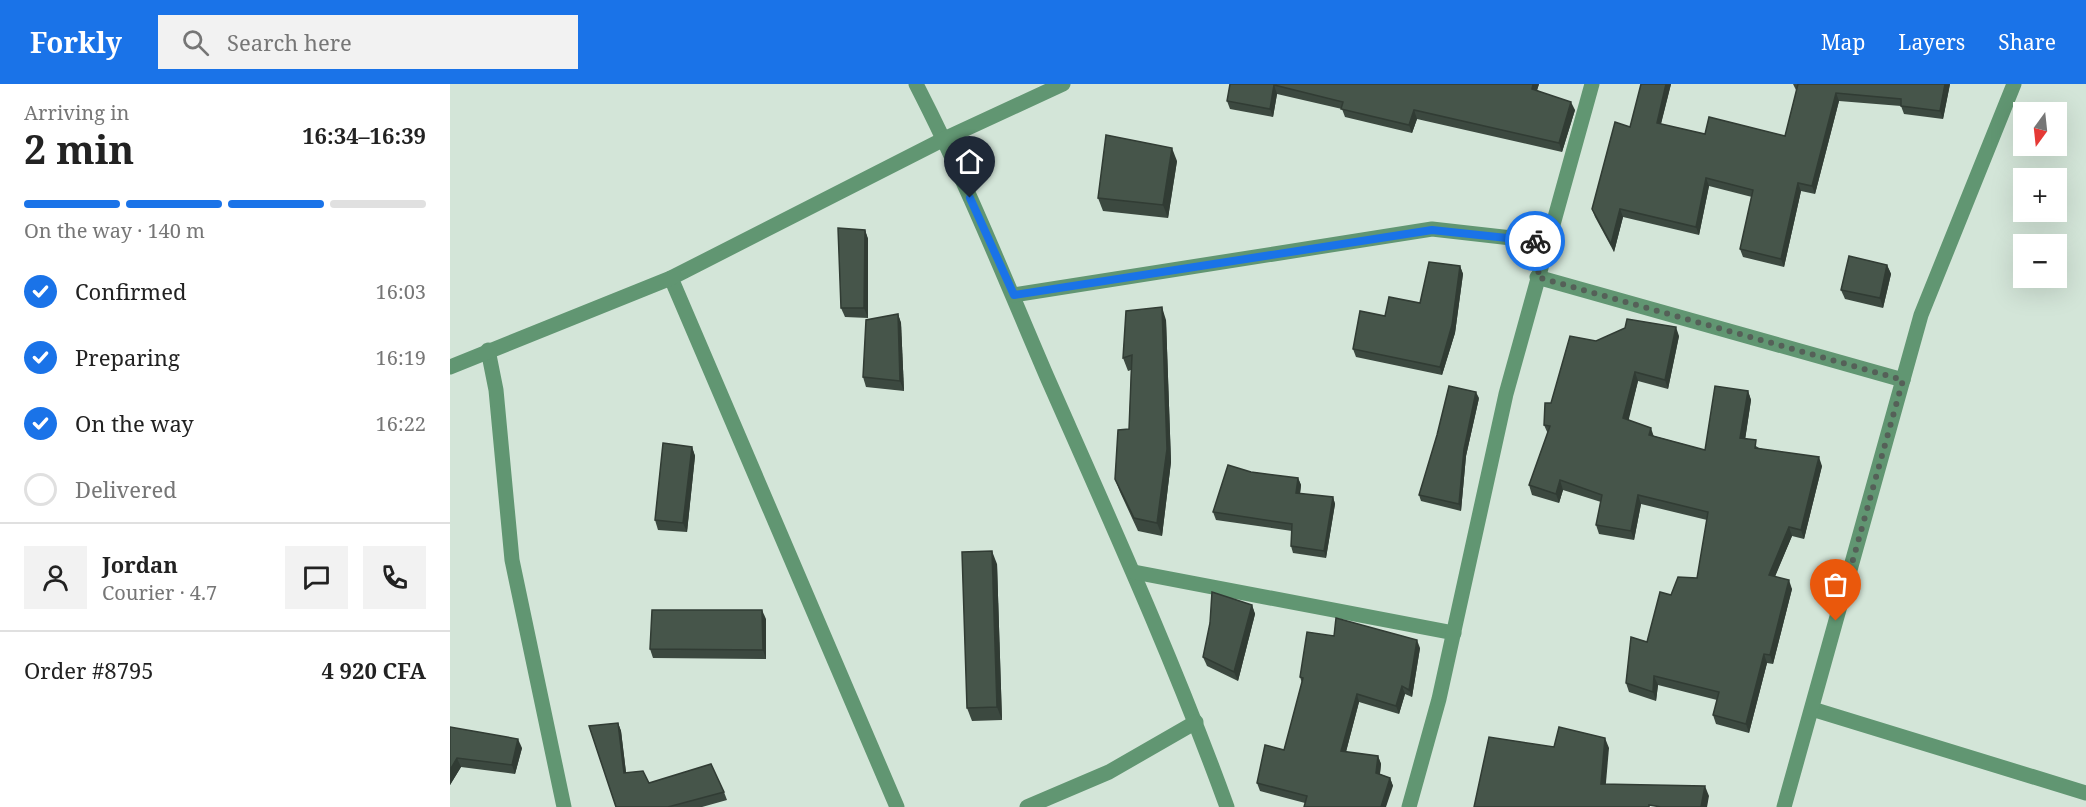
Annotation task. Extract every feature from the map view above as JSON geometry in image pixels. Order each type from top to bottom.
[{"type":"street","points":[[916,84],[944,139],[1014,295],[1134,572],[1196,722],[1227,807]]},
{"type":"street","points":[[450,367],[672,278],[944,139],[1063,84]]},
{"type":"street","points":[[1409,807],[1439,699],[1506,394],[1592,84]]},
{"type":"street","points":[[1785,807],[1921,315],[2014,84]]},
{"type":"street","points":[[1014,295],[1432,230],[1547,242]]},
{"type":"street","points":[[1537,277],[1903,380]]},
{"type":"street","points":[[672,278],[897,807]]},
{"type":"street","points":[[488,350],[496,390],[512,560],[564,807]]},
{"type":"street","points":[[1134,572],[1454,633]]},
{"type":"street","points":[[1812,709],[2086,793]]},
{"type":"street","points":[[1027,807],[1109,772],[1196,722]]},
{"type":"building","points":[[1230,84],[1533,84],[1532,89],[1571,102],[1559,143],[1414,110],[1409,125],[1341,109],[1343,102],[1274,85],[1270,109],[1227,101]]},
{"type":"building","points":[[1641,84],[1666,84],[1657,123],[1705,134],[1709,117],[1785,136],[1798,84],[1945,84],[1940,111],[1901,106],[1901,99],[1836,93],[1812,186],[1798,183],[1781,259],[1740,249],[1753,190],[1706,178],[1696,227],[1620,209],[1611,244],[1592,209],[1615,122],[1630,127]]},
{"type":"building","points":[[1106,135],[1172,148],[1163,205],[1098,198]]},
{"type":"building","points":[[838,228],[865,230],[864,308],[841,308]]},
{"type":"building","points":[[1849,256],[1887,265],[1880,298],[1841,290]]},
{"type":"building","points":[[1429,262],[1460,266],[1452,325],[1440,367],[1353,349],[1360,311],[1385,316],[1389,297],[1420,303]]},
{"type":"building","points":[[1162,307],[1167,449],[1157,523],[1134,518],[1115,479],[1118,430],[1129,429],[1132,355],[1123,358],[1126,311]]},
{"type":"building","points":[[898,314],[900,381],[863,377],[866,320]]},
{"type":"building","points":[[1627,319],[1676,327],[1665,380],[1635,372],[1623,418],[1651,428],[1649,435],[1705,450],[1715,386],[1748,391],[1740,438],[1756,440],[1755,448],[1819,457],[1801,530],[1789,527],[1769,575],[1789,580],[1770,655],[1764,654],[1746,724],[1713,715],[1719,692],[1654,676],[1653,692],[1626,683],[1631,637],[1647,642],[1660,592],[1671,595],[1678,577],[1697,578],[1708,512],[1638,495],[1631,531],[1596,525],[1602,495],[1560,480],[1556,494],[1529,485],[1550,426],[1544,425],[1545,403],[1551,403],[1570,336],[1596,341],[1625,328]]},
{"type":"building","points":[[1449,386],[1476,392],[1464,449],[1459,504],[1419,495]]},
{"type":"building","points":[[663,443],[692,447],[683,523],[655,520]]},
{"type":"building","points":[[1228,465],[1251,472],[1298,478],[1296,493],[1333,497],[1324,551],[1291,546],[1292,524],[1213,512]]},
{"type":"building","points":[[992,551],[997,707],[967,708],[962,552]]},
{"type":"building","points":[[1212,592],[1252,605],[1234,672],[1203,657],[1210,623]]},
{"type":"building","points":[[652,610],[762,610],[763,650],[650,649]]},
{"type":"building","points":[[1336,618],[1417,640],[1409,690],[1402,686],[1396,706],[1357,694],[1341,751],[1378,756],[1376,773],[1390,778],[1381,807],[1304,807],[1307,796],[1257,783],[1265,745],[1284,750],[1303,678],[1300,677],[1307,632],[1334,636]]},
{"type":"building","points":[[618,723],[624,773],[643,771],[649,783],[711,764],[724,792],[668,807],[616,807],[589,726]]},
{"type":"building","points":[[450,727],[518,739],[512,765],[457,758],[450,770]]},
{"type":"building","points":[[1559,727],[1605,738],[1601,784],[1705,786],[1701,807],[1649,805],[1649,807],[1474,807],[1489,737],[1554,747]]},
{"type":"way so far","points":[[1535,241],[1547,242],[1537,277],[1903,380],[1836,621]]},
{"type":"route","points":[[970,198],[1014,295],[1432,230],[1535,241]]}]
